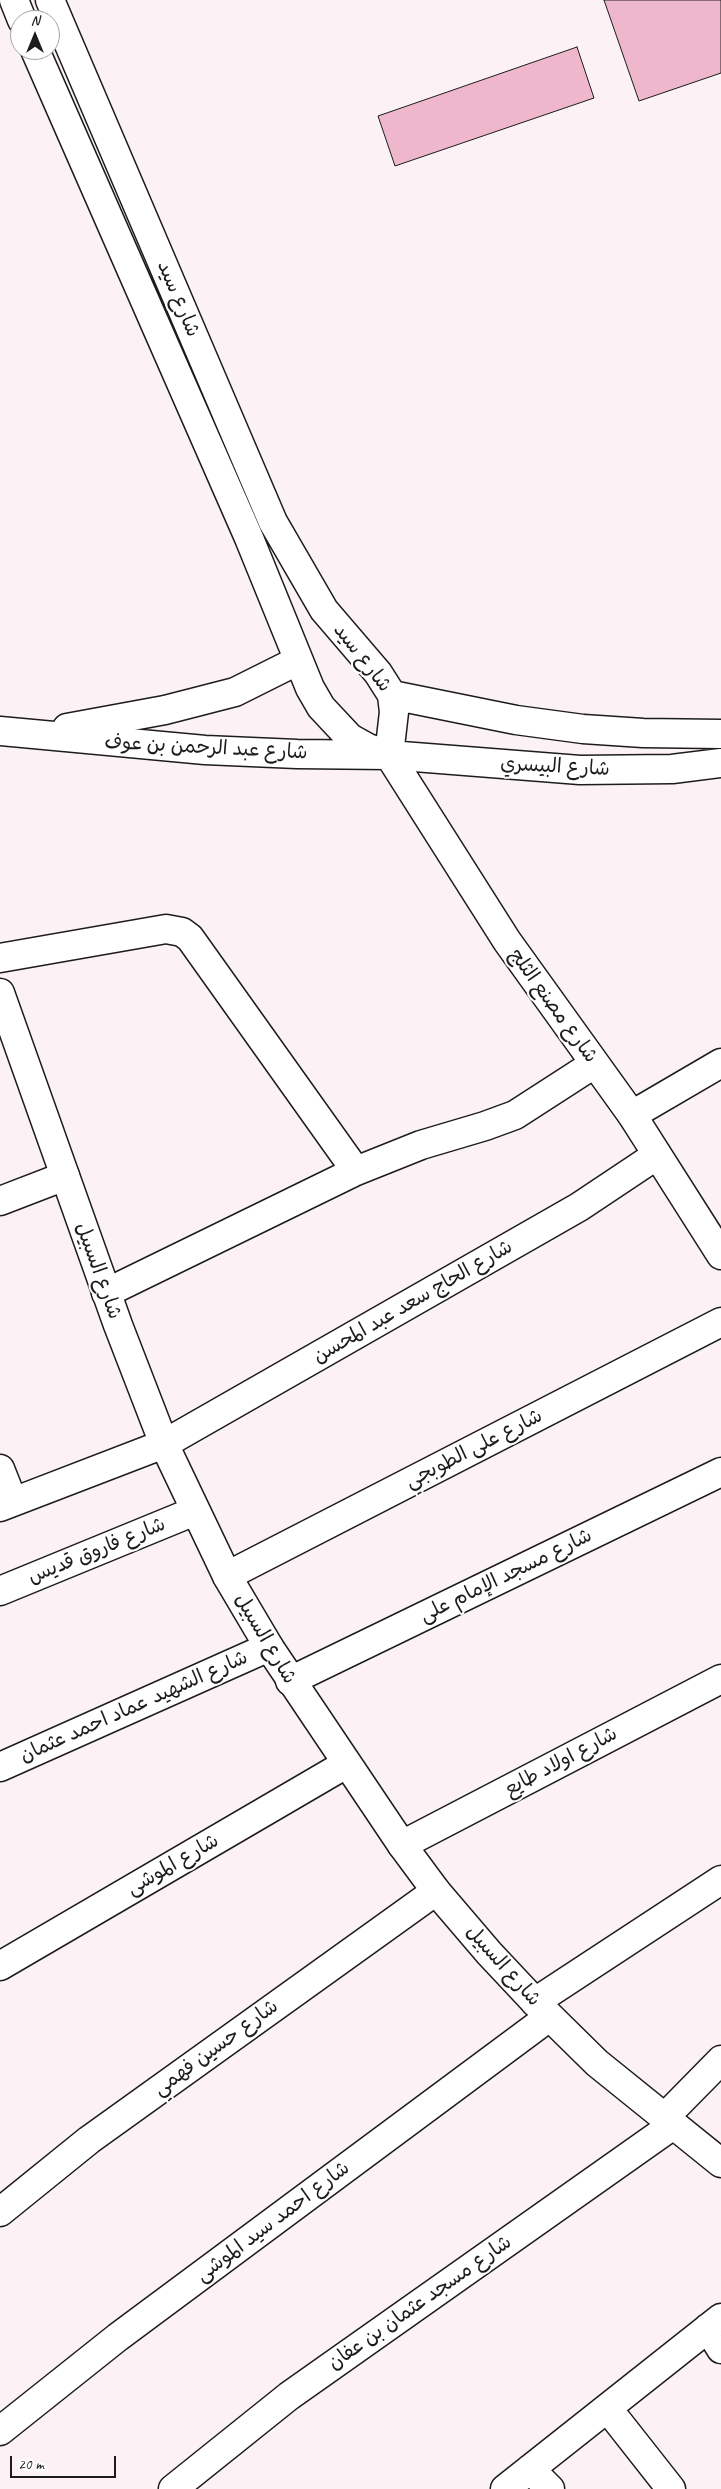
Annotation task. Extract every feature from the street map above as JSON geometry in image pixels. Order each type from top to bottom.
[{"type":"street","name":"شارع سيد","points":[[39,60],[249,538],[298,661],[321,707],[350,738],[368,748],[389,755],[394,712],[392,695],[378,673],[324,610],[273,522],[50,0]]},
{"type":"street","name":"شارع عبد الرحمن بن عوف","points":[[12,732],[95,724],[165,710],[234,692],[298,661]]},
{"type":"street","name":"شارع البيسري","points":[[392,695],[516,720],[574,728],[643,733],[721,734]]},
{"type":"street","name":"شارع عبد الرحمن بن عوف","points":[[12,732],[205,750],[389,755]]},
{"type":"street","name":"شارع البيسري","points":[[389,755],[580,770],[672,769],[721,763]]},
{"type":"street","name":"شارع مصنع الثلج","points":[[389,755],[507,941],[632,1115],[721,1255]]},
{"type":"street","points":[[0,958],[166,929],[182,932],[190,938],[356,1171]]},
{"type":"street","name":"شارع السبيل","points":[[2,1005],[106,1293],[164,1444],[227,1576],[290,1681],[402,1846],[436,1891],[489,1953],[542,2010],[597,2063],[721,2163]]},
{"type":"street","points":[[632,1115],[721,1063]]},
{"type":"street","points":[[106,1293],[356,1171],[421,1145],[485,1126],[515,1114],[594,1064]]},
{"type":"street","name":"شارع الحاج سعد عبد المحسن","points":[[7,1504],[164,1444],[578,1208],[657,1155]]},
{"type":"street","points":[[0,1201],[65,1176]]},
{"type":"street","name":"شارع على الطوبجي","points":[[227,1576],[721,1322]]},
{"type":"street","points":[[0,1469],[7,1504]]},
{"type":"street","name":"شارع مسجد الإمام على","points":[[290,1681],[721,1472]]},
{"type":"street","name":"شارع فاروق قديس","points":[[0,1590],[195,1511]]},
{"type":"street","name":"شارع الشهيد عماد احمد عثمان","points":[[0,1767],[269,1647]]},
{"type":"street","name":"شارع اولاد طايع","points":[[402,1846],[721,1679]]},
{"type":"street","name":"شارع الموشى","points":[[0,1966],[346,1764]]},
{"type":"street","name":"شارع احمد سيد الموشى","points":[[0,2431],[118,2337],[542,2010],[721,1880]]},
{"type":"street","name":"شارع حسين فهمي","points":[[0,2212],[89,2140],[436,1891]]},
{"type":"street","name":"شارع مسجد عثمان بن عفان","points":[[173,2489],[288,2396],[669,2122],[721,2060]]},
{"type":"street","points":[[505,2489],[608,2409],[717,2332]]},
{"type":"street","points":[[608,2409],[672,2489]]},
{"type":"street","points":[[530,2469],[550,2489]]},
{"type":"building","points":[[604,0],[721,0],[721,73],[639,101]]},
{"type":"building","points":[[577,47],[594,98],[395,166],[378,116]]}]
